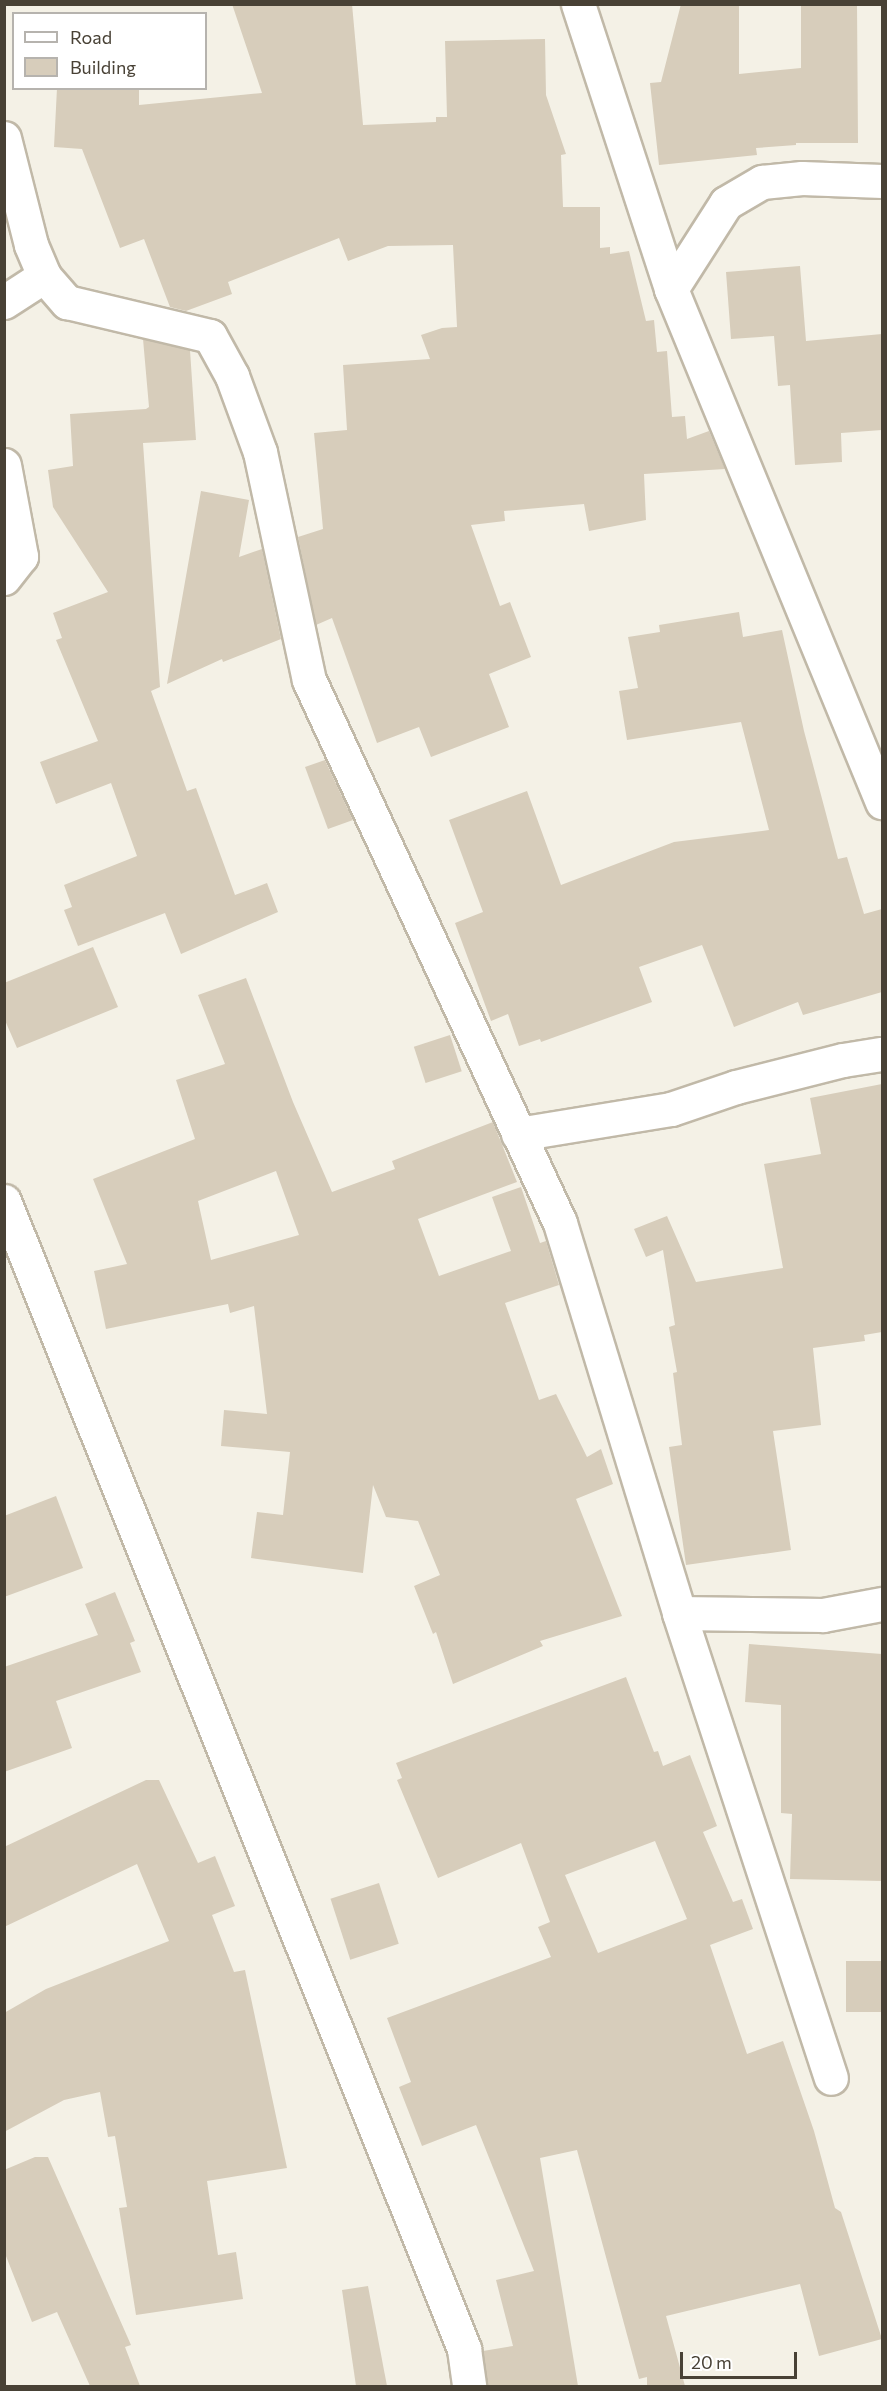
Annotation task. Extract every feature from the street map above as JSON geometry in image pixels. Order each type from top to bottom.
[{"type":"street","points":[[578,4],[671,288],[882,802]]},
{"type":"street","points":[[4,138],[31,245],[44,276],[67,302],[210,336],[226,366],[260,453],[309,680],[560,1223],[679,1613],[831,2078]]},
{"type":"street","points":[[671,288],[726,203],[762,182],[802,178],[882,181]]},
{"type":"street","points":[[4,302],[44,276]]},
{"type":"street","points":[[4,465],[21,556],[4,578]]},
{"type":"street","points":[[518,1134],[671,1109],[736,1087],[843,1060],[882,1054]]},
{"type":"street","points":[[4,1201],[464,2349],[470,2386]]},
{"type":"street","points":[[679,1613],[823,1615],[882,1604]]},
{"type":"building","points":[[232,4],[352,4],[363,125],[436,122],[436,117],[447,117],[445,41],[545,39],[546,95],[566,154],[561,155],[563,207],[600,207],[600,248],[610,247],[610,254],[629,251],[646,321],[654,320],[657,352],[667,351],[672,417],[685,416],[687,439],[709,431],[725,469],[644,474],[646,520],[589,531],[584,504],[504,511],[505,521],[471,525],[500,606],[510,602],[531,657],[489,674],[509,727],[431,757],[419,727],[377,743],[332,618],[316,625],[298,537],[323,529],[314,433],[347,430],[343,365],[430,359],[421,335],[442,328],[457,327],[453,245],[388,246],[348,261],[339,238],[228,282],[232,294],[186,311],[170,307],[144,239],[120,248],[82,149],[54,147],[57,90],[139,90],[139,105],[262,93]]},
{"type":"building","points":[[681,4],[739,4],[739,74],[801,68],[801,4],[857,4],[858,143],[796,143],[796,145],[756,148],[757,155],[659,165],[650,83],[661,82]]},
{"type":"building","points":[[800,266],[806,341],[882,334],[882,430],[841,433],[842,462],[795,465],[790,385],[778,386],[774,336],[731,339],[726,272]]},
{"type":"building","points":[[143,339],[190,350],[196,440],[143,443],[160,687],[151,691],[187,791],[196,788],[235,895],[267,883],[278,912],[181,954],[165,913],[78,946],[64,910],[72,907],[64,885],[137,856],[111,783],[56,804],[40,762],[98,741],[56,640],[62,638],[53,613],[108,592],[53,507],[48,470],[73,466],[70,414],[149,407]]},
{"type":"building","points":[[201,491],[249,500],[239,557],[262,549],[281,639],[223,662],[222,659],[167,684]]},
{"type":"building","points":[[739,612],[743,637],[782,630],[804,731],[838,859],[847,857],[864,914],[882,909],[882,992],[803,1015],[798,1002],[734,1027],[702,945],[639,967],[652,1002],[541,1042],[540,1039],[519,1046],[508,1014],[491,1021],[455,923],[483,912],[449,820],[527,791],[561,885],[674,842],[769,830],[741,722],[627,740],[619,691],[638,688],[628,637],[660,632],[659,625]]},
{"type":"building","points":[[325,760],[353,820],[328,829],[305,767]]},
{"type":"building","points":[[93,947],[118,1007],[17,1048],[4,1018],[4,983]]},
{"type":"building","points":[[246,978],[293,1102],[332,1192],[395,1169],[392,1161],[493,1122],[517,1182],[418,1219],[439,1276],[511,1251],[492,1197],[521,1187],[540,1243],[546,1241],[559,1285],[505,1303],[539,1400],[556,1394],[587,1457],[601,1449],[613,1484],[576,1499],[622,1616],[540,1641],[543,1646],[453,1684],[436,1632],[433,1634],[414,1586],[440,1575],[418,1521],[386,1517],[373,1485],[363,1573],[251,1558],[257,1512],[283,1515],[290,1452],[221,1446],[224,1410],[267,1414],[254,1306],[230,1313],[228,1304],[106,1329],[94,1271],[127,1264],[93,1179],[195,1139],[176,1080],[225,1064],[198,995]],"holes":[[[276,1171],[299,1235],[211,1260],[198,1201]]]},
{"type":"building","points":[[450,1035],[462,1071],[426,1083],[414,1047]]},
{"type":"building","points":[[882,1084],[882,1332],[864,1335],[865,1341],[813,1348],[821,1425],[773,1431],[791,1550],[686,1565],[669,1447],[682,1445],[673,1373],[677,1372],[669,1327],[675,1325],[663,1250],[646,1257],[634,1229],[667,1216],[696,1282],[783,1268],[764,1164],[821,1154],[810,1098]]},
{"type":"building","points":[[56,1496],[83,1568],[4,1597],[4,1516]]},
{"type":"building","points":[[115,1592],[135,1641],[130,1643],[141,1672],[56,1701],[72,1748],[4,1772],[4,1667],[98,1635],[85,1604]]},
{"type":"building","points":[[749,1644],[882,1654],[882,1881],[790,1879],[792,1814],[781,1813],[781,1705],[745,1702]]},
{"type":"building","points":[[626,1677],[654,1752],[658,1751],[663,1766],[690,1755],[717,1826],[703,1832],[733,1902],[742,1899],[753,1929],[710,1945],[747,2054],[783,2041],[814,2131],[835,2208],[841,2212],[882,2339],[819,2356],[800,2284],[666,2316],[685,2386],[647,2386],[647,2377],[639,2379],[577,2150],[540,2158],[578,2386],[487,2386],[483,2351],[513,2346],[496,2280],[534,2271],[476,2125],[422,2146],[399,2087],[411,2082],[387,2018],[551,1957],[538,1927],[550,1922],[521,1843],[438,1878],[397,1780],[402,1778],[396,1763]],"holes":[[[655,1841],[687,1919],[598,1953],[565,1875]]]},
{"type":"building","points":[[146,1780],[159,1780],[198,1863],[215,1856],[235,1906],[212,1915],[234,1972],[245,1970],[287,2168],[207,2181],[218,2255],[236,2252],[243,2299],[136,2315],[119,2208],[127,2207],[115,2136],[108,2137],[100,2092],[64,2100],[4,2132],[4,2013],[46,1989],[169,1941],[137,1864],[4,1927],[4,1847]]},
{"type":"building","points":[[379,1883],[399,1944],[350,1960],[330,1899]]},
{"type":"building","points":[[846,1961],[882,1961],[882,2012],[846,2012]]},
{"type":"building","points":[[35,2157],[48,2157],[131,2345],[125,2347],[140,2386],[90,2386],[57,2312],[32,2322],[4,2251],[4,2170]]},
{"type":"building","points":[[368,2286],[387,2386],[356,2386],[342,2290]]}]
